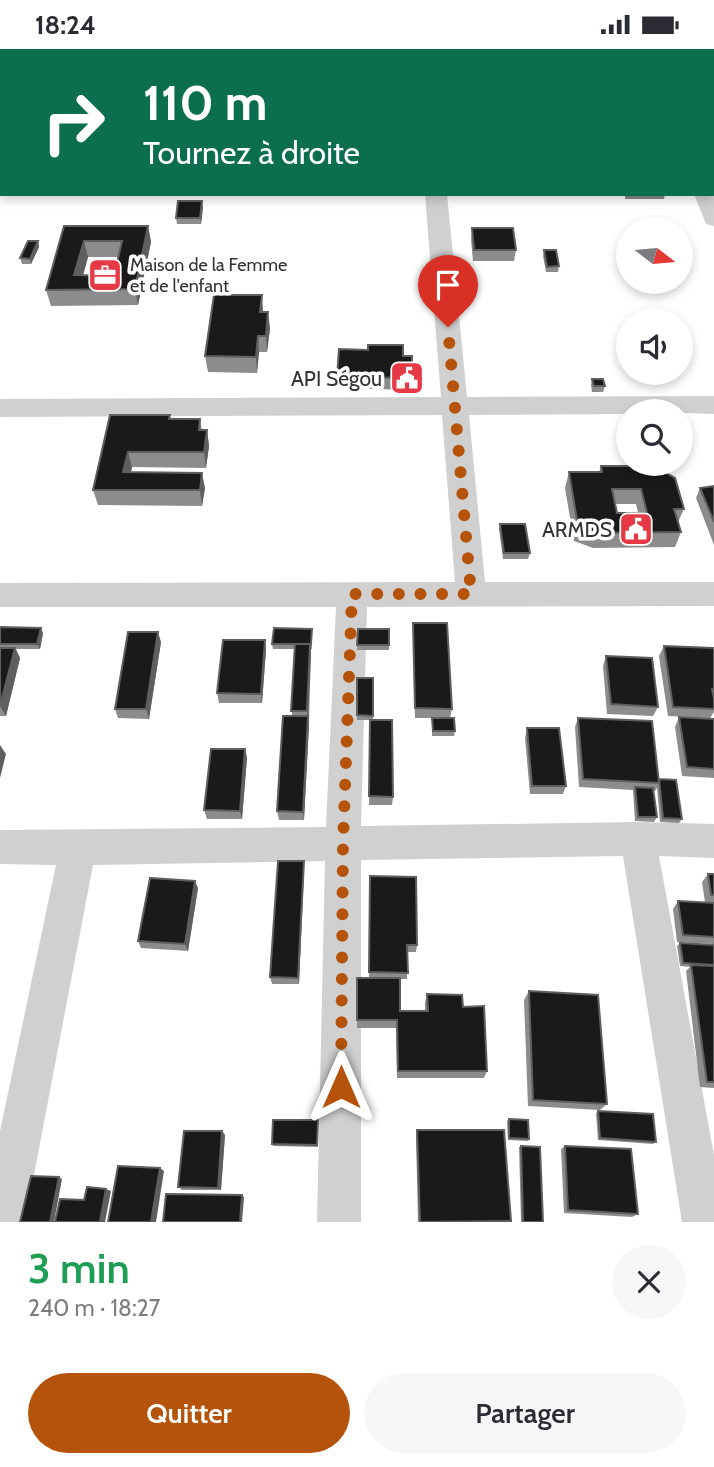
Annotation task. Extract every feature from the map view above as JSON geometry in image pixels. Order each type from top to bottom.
[{"type":"street","points":[[436,196],[471,594]]},
{"type":"street","points":[[706,196],[714,219]]},
{"type":"street","points":[[0,408],[714,405]]},
{"type":"street","points":[[339,1222],[343,843],[352,594]]},
{"type":"street","points":[[0,595],[714,594]]},
{"type":"street","points":[[638,839],[704,1222]]},
{"type":"street","points":[[0,847],[78,849],[638,839],[714,841]]},
{"type":"street","points":[[3,1222],[78,849]]},
{"type":"building","points":[[178,201],[202,201],[200,218],[176,218]]},
{"type":"building","points":[[64,226],[148,226],[135,289],[46,290]],"holes":[[[84,241],[122,241],[114,276],[74,275]]]},
{"type":"building","points":[[472,228],[513,228],[516,250],[474,250]]},
{"type":"building","points":[[28,241],[38,241],[30,259],[20,258]]},
{"type":"building","points":[[544,250],[556,250],[559,266],[547,267]]},
{"type":"building","points":[[214,295],[262,295],[260,312],[268,312],[266,336],[258,336],[256,357],[205,356]]},
{"type":"building","points":[[368,345],[403,345],[403,356],[412,356],[412,378],[337,377],[339,349],[368,350]]},
{"type":"building","points":[[592,379],[603,379],[605,386],[594,386]]},
{"type":"building","points":[[110,415],[170,415],[169,419],[200,419],[199,430],[207,430],[204,452],[128,452],[123,472],[202,473],[200,490],[93,490]]},
{"type":"building","points":[[601,466],[616,466],[616,476],[671,476],[675,478],[684,509],[674,509],[681,532],[598,533],[578,526],[569,472],[602,472]],"holes":[[[612,489],[641,489],[647,513],[617,513]]]},
{"type":"building","points":[[714,486],[714,522],[700,488]]},
{"type":"building","points":[[500,524],[525,524],[530,553],[504,553]]},
{"type":"building","points":[[413,623],[447,623],[452,709],[415,708]]},
{"type":"building","points":[[0,627],[41,628],[37,644],[0,644]]},
{"type":"building","points":[[274,628],[312,629],[311,644],[272,644]]},
{"type":"building","points":[[358,629],[389,629],[389,645],[357,645]]},
{"type":"building","points":[[128,632],[158,632],[146,709],[115,709]]},
{"type":"building","points":[[223,640],[265,640],[261,694],[217,693]]},
{"type":"building","points":[[295,644],[310,644],[307,711],[291,711]]},
{"type":"building","points":[[664,646],[714,648],[714,709],[673,707]]},
{"type":"building","points":[[0,648],[15,648],[0,706]]},
{"type":"building","points":[[606,656],[652,658],[658,707],[611,704]]},
{"type":"building","points":[[357,678],[373,678],[373,716],[357,715]]},
{"type":"building","points":[[283,716],[308,716],[303,812],[277,811]]},
{"type":"building","points":[[679,717],[714,719],[714,769],[687,767]]},
{"type":"building","points":[[432,718],[454,718],[455,731],[433,731]]},
{"type":"building","points":[[578,718],[652,721],[659,783],[583,779]]},
{"type":"building","points":[[370,720],[392,720],[393,797],[369,796]]},
{"type":"building","points":[[527,728],[559,728],[566,786],[532,786]]},
{"type":"building","points":[[211,749],[245,749],[240,811],[204,810]]},
{"type":"building","points":[[659,779],[676,780],[682,819],[663,818]]},
{"type":"building","points":[[635,787],[653,788],[657,817],[638,817]]},
{"type":"building","points":[[278,861],[304,861],[298,978],[270,977]]},
{"type":"building","points":[[708,874],[714,874],[714,895],[711,895]]},
{"type":"building","points":[[370,876],[416,877],[417,945],[407,945],[408,973],[369,972]]},
{"type":"building","points":[[150,878],[195,881],[185,944],[138,941]]},
{"type":"building","points":[[678,901],[714,903],[714,937],[683,935]]},
{"type":"building","points":[[680,943],[714,945],[714,965],[683,963]]},
{"type":"building","points":[[691,965],[714,966],[714,1082],[707,1082]]},
{"type":"building","points":[[357,978],[400,978],[400,1011],[428,1011],[427,994],[462,995],[463,1007],[484,1006],[487,1071],[398,1071],[397,1020],[357,1020]]},
{"type":"building","points":[[529,991],[598,995],[607,1104],[533,1100]]},
{"type":"building","points":[[598,1111],[653,1114],[656,1142],[600,1138]]},
{"type":"building","points":[[509,1119],[528,1120],[529,1139],[509,1138]]},
{"type":"building","points":[[273,1120],[318,1120],[317,1145],[272,1144]]},
{"type":"building","points":[[417,1130],[504,1130],[511,1221],[420,1222]]},
{"type":"building","points":[[184,1131],[222,1131],[218,1188],[178,1187]]},
{"type":"building","points":[[521,1146],[540,1147],[543,1222],[523,1222]]},
{"type":"building","points":[[565,1146],[631,1149],[638,1214],[568,1210]]},
{"type":"building","points":[[118,1166],[160,1168],[151,1222],[108,1222]]},
{"type":"building","points":[[31,1176],[59,1177],[50,1222],[20,1222]]},
{"type":"building","points":[[87,1187],[106,1189],[100,1222],[55,1222],[60,1199],[84,1200]]},
{"type":"building","points":[[166,1194],[242,1195],[240,1222],[163,1222]]},
{"type":"place","name":"Maison de la Femme et de l'enfant","points":[[105,275]]},
{"type":"place","name":"API Ségou","points":[[407,378]]},
{"type":"place","name":"ARMDS","points":[[636,529]]},
{"type":"route","points":[[341,1087],[343,843],[352,594],[471,594],[448,327]]}]
